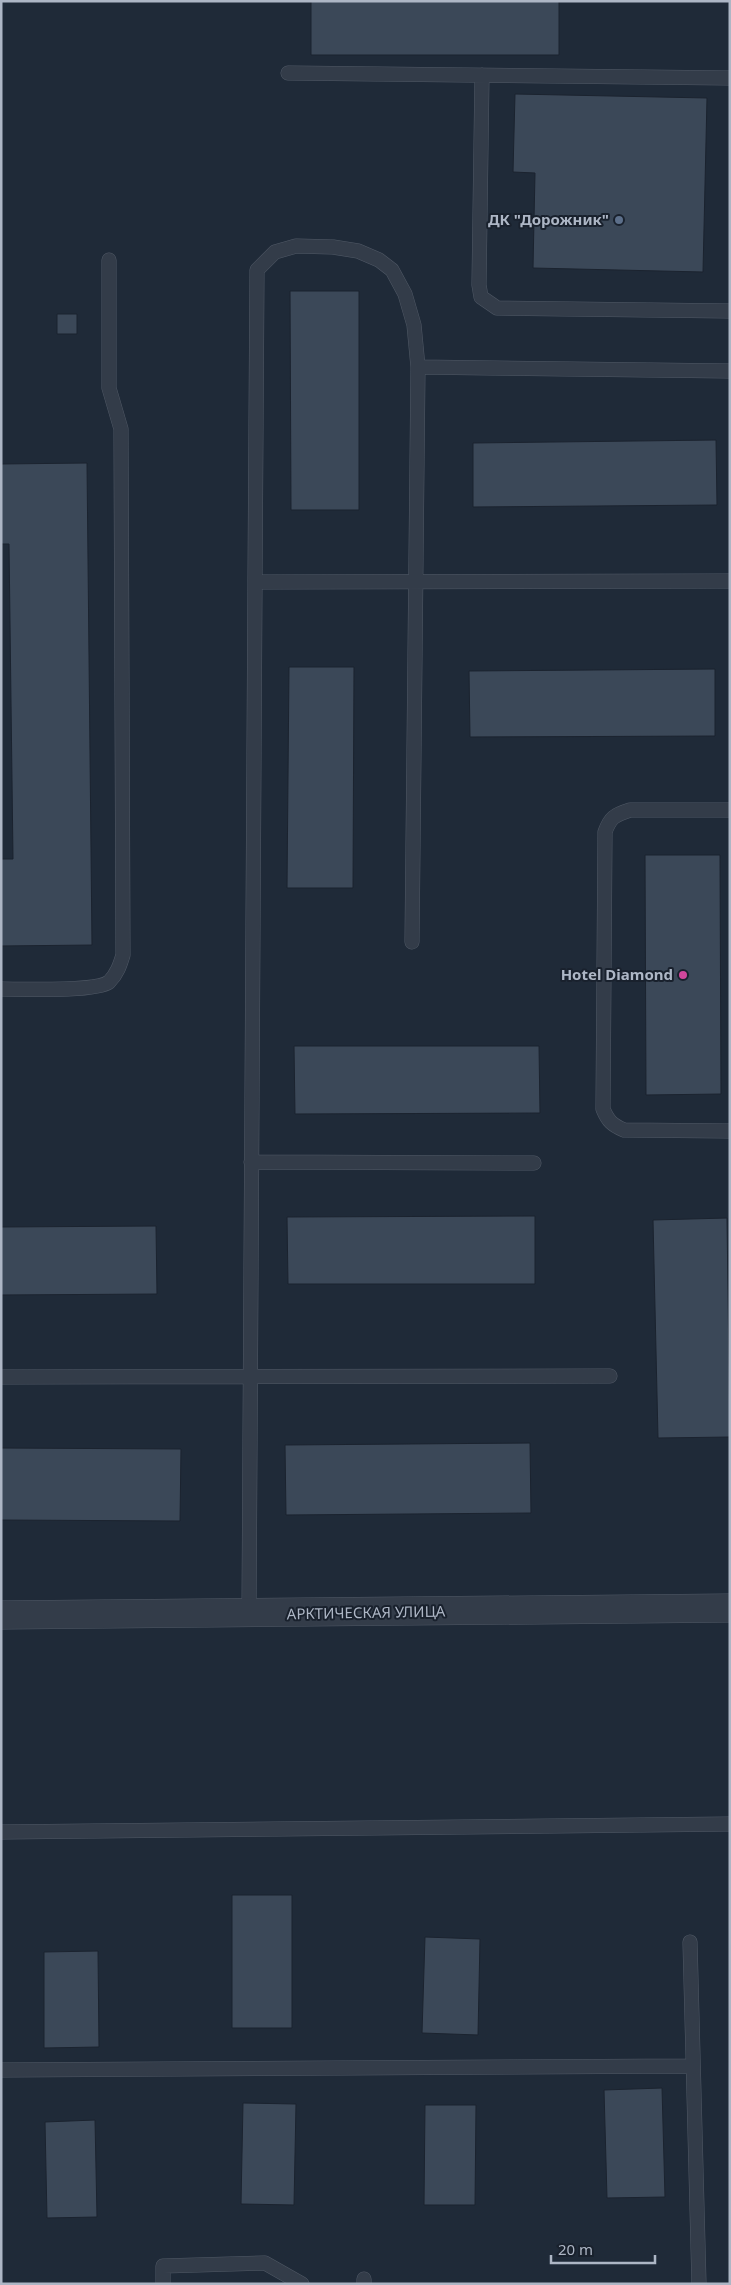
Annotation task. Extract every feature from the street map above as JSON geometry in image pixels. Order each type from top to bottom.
[{"type":"street","name":"АРКТИЧЕСКАЯ УЛИЦА","points":[[1,1615],[730,1608]]},
{"type":"lane","points":[[288,73],[730,78]]},
{"type":"lane","points":[[482,75],[479,285],[481,297],[497,308],[730,311]]},
{"type":"lane","points":[[249,1614],[257,270],[276,252],[296,246],[333,247],[358,251],[379,260],[392,270],[405,294],[414,325],[418,366],[412,942]]},
{"type":"lane","points":[[1,989],[90,988],[107,983],[117,971],[124,955],[121,429],[109,388],[109,260]]},
{"type":"lane","points":[[418,366],[730,371]]},
{"type":"lane","points":[[255,582],[730,581]]},
{"type":"lane","points":[[730,810],[630,810],[620,813],[610,820],[605,832],[603,1109],[608,1121],[624,1130],[730,1131]]},
{"type":"lane","points":[[251,1162],[534,1163]]},
{"type":"lane","points":[[1,1377],[610,1376]]},
{"type":"lane","points":[[1,1832],[730,1824]]},
{"type":"lane","points":[[690,1942],[699,2284]]},
{"type":"lane","points":[[1,2070],[692,2066]]},
{"type":"lane","points":[[163,2284],[163,2266],[265,2262],[302,2284]]},
{"type":"building","points":[[311,1],[559,1],[559,55],[311,55]]},
{"type":"building","name":"ДК \"Дорожник\"","points":[[515,94],[707,98],[703,272],[533,268],[535,173],[513,172]]},
{"type":"building","points":[[290,291],[359,291],[359,510],[291,510]]},
{"type":"building","points":[[57,314],[77,314],[77,334],[57,334]]},
{"type":"building","points":[[716,440],[717,505],[473,507],[473,443]]},
{"type":"building","points":[[87,463],[92,945],[1,946],[1,859],[13,859],[9,544],[1,544],[1,464]]},
{"type":"building","points":[[289,667],[354,667],[353,888],[287,888]]},
{"type":"building","points":[[715,669],[715,736],[470,737],[469,671]]},
{"type":"building","name":"Hotel Diamond","points":[[645,855],[720,855],[721,1094],[646,1095]]},
{"type":"building","points":[[294,1046],[539,1046],[540,1113],[295,1114]]},
{"type":"building","points":[[535,1216],[535,1284],[288,1284],[287,1217]]},
{"type":"building","points":[[727,1218],[730,1437],[658,1438],[653,1220]]},
{"type":"building","points":[[156,1226],[157,1294],[1,1295],[1,1227]]},
{"type":"building","points":[[530,1443],[531,1513],[286,1515],[285,1445]]},
{"type":"building","points":[[1,1448],[181,1449],[180,1521],[1,1520]]},
{"type":"building","points":[[232,1895],[292,1895],[292,2028],[232,2028]]},
{"type":"building","points":[[425,1937],[480,1939],[478,2035],[422,2033]]},
{"type":"building","points":[[98,1951],[99,2047],[44,2048],[44,1952]]},
{"type":"building","points":[[662,2088],[665,2197],[607,2198],[604,2090]]},
{"type":"building","points":[[243,2103],[296,2104],[294,2205],[241,2204]]},
{"type":"building","points":[[425,2105],[476,2105],[475,2205],[424,2205]]},
{"type":"building","points":[[95,2120],[97,2217],[47,2218],[45,2122]]},
{"type":"place","name":"ДК \"Дорожник\"","points":[[619,220]]},
{"type":"place","name":"Hotel Diamond","points":[[683,975]]}]
